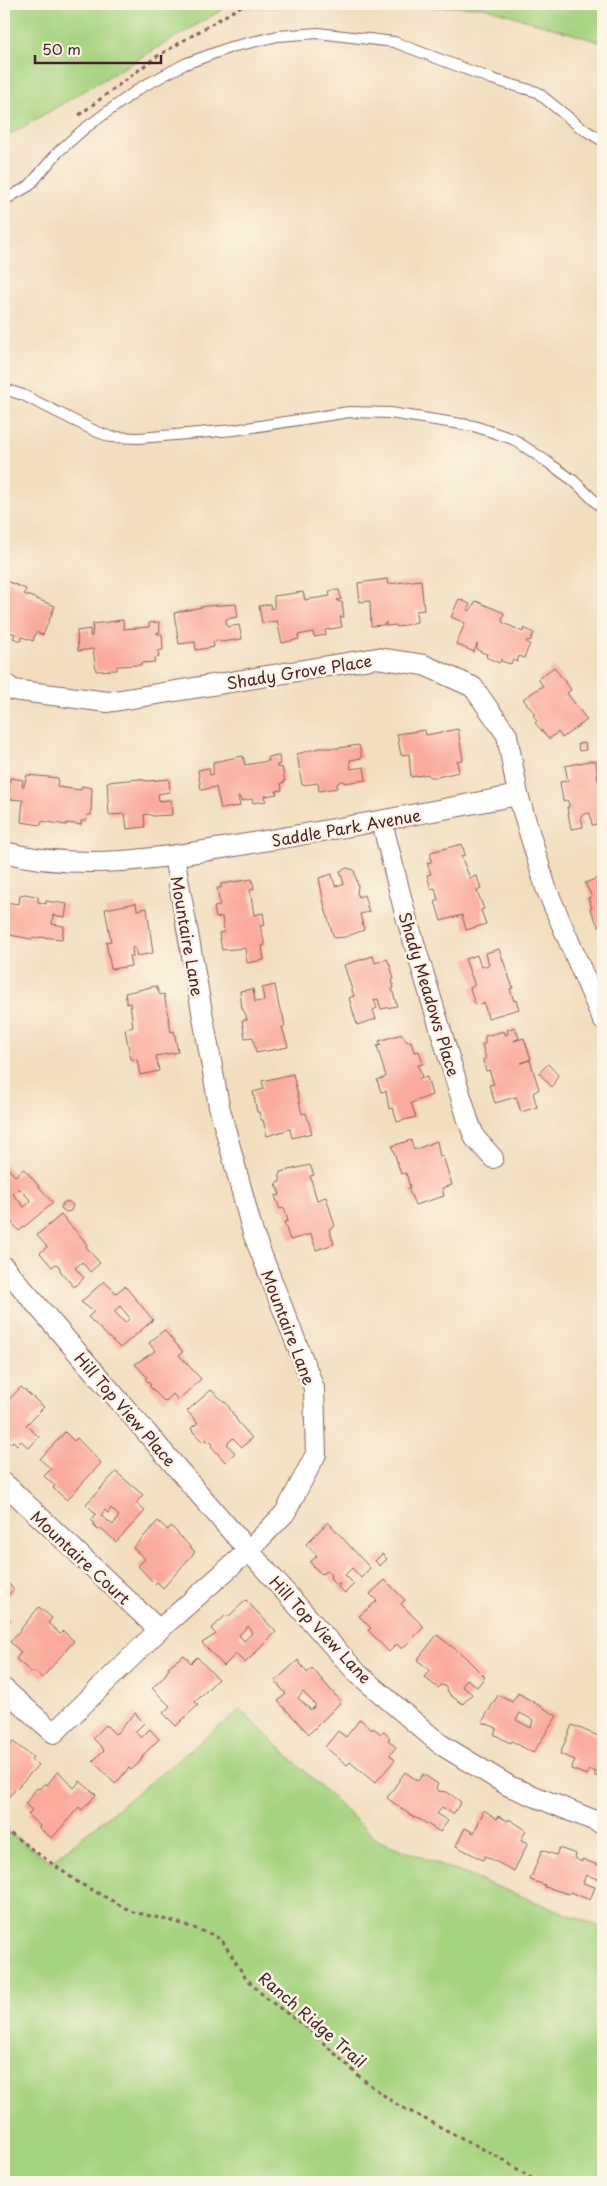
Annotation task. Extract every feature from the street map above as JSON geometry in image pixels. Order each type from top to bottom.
[{"type":"street","name":"Shady Grove Place","points":[[4,684],[13,690],[108,702],[377,658],[424,665],[473,687],[507,735],[518,795],[546,888],[603,1020]]},
{"type":"street","name":"Saddle Park Avenue","points":[[4,852],[92,862],[174,856],[382,822],[518,795]]},
{"type":"street","name":"Shady Meadows Place","points":[[382,822],[405,913],[468,1120],[475,1138],[493,1158]]},
{"type":"street","name":"Mountaire Lane","points":[[4,1689],[54,1733],[159,1630],[248,1550],[285,1513],[316,1454],[314,1388],[253,1233],[219,1106],[174,856]]},
{"type":"street","name":"Hill Top View Place","points":[[4,1266],[248,1550]]},
{"type":"street","name":"Mountaire Court","points":[[4,1484],[159,1630]]},
{"type":"street","name":"Hill Top View Lane","points":[[248,1550],[358,1674],[440,1744],[509,1786],[603,1824]]},
{"type":"lane","points":[[4,200],[29,186],[59,151],[84,129],[140,88],[185,64],[230,47],[278,36],[318,33],[394,42],[492,79],[536,92],[580,127],[603,141]]},
{"type":"lane","points":[[4,389],[23,395],[111,437],[139,438],[234,430],[349,412],[390,413],[474,426],[513,439],[574,481],[603,509]]},
{"type":"path","points":[[235,10],[245,4]]},
{"type":"path","name":"Ranch Ridge Trail","points":[[4,1828],[80,1883],[133,1912],[176,1922],[214,1935],[223,1942],[245,1977],[266,1998],[306,2027],[360,2077],[387,2098],[504,2160],[537,2182]]},
{"type":"green space","points":[[4,4],[603,4],[603,43],[483,7],[227,7],[4,138]]},
{"type":"green space","points":[[240,1710],[377,1840],[603,1928],[603,2182],[4,2182],[4,1829],[51,1862]]},
{"type":"building","points":[[387,579],[388,584],[421,580],[424,610],[416,611],[417,622],[397,627],[396,625],[386,626],[386,622],[384,625],[371,626],[370,601],[360,602],[358,583]]},
{"type":"building","points":[[4,580],[26,589],[24,594],[55,606],[43,635],[36,632],[33,641],[22,637],[21,641],[13,638],[15,634],[4,630]]},
{"type":"building","points":[[339,590],[341,599],[337,600],[342,602],[344,617],[340,617],[342,627],[325,630],[326,635],[314,637],[313,632],[298,635],[299,639],[282,643],[277,621],[262,623],[259,606],[270,604],[271,609],[274,608],[274,596],[303,592],[305,600],[330,596],[329,591]]},
{"type":"building","points":[[459,599],[470,604],[467,610],[470,611],[476,601],[504,613],[502,622],[523,632],[524,628],[534,633],[530,641],[527,640],[526,642],[530,644],[524,658],[519,656],[517,662],[512,660],[511,664],[501,661],[501,659],[499,663],[486,657],[487,654],[477,649],[477,644],[474,652],[456,644],[465,623],[451,617]]},
{"type":"building","points":[[236,604],[238,617],[226,619],[227,627],[239,625],[242,639],[222,642],[217,640],[213,642],[214,647],[196,650],[195,642],[179,644],[174,613],[206,606]]},
{"type":"building","points":[[123,620],[124,629],[149,627],[149,623],[159,622],[160,632],[157,632],[157,634],[162,634],[163,650],[158,651],[159,657],[155,658],[155,662],[141,663],[141,665],[117,666],[117,670],[96,671],[93,649],[78,651],[77,631],[90,629],[90,636],[92,636],[93,624]]},
{"type":"building","points":[[554,667],[571,690],[567,693],[587,720],[562,738],[558,732],[549,739],[535,723],[537,721],[533,715],[535,714],[523,699],[543,686],[538,679]]},
{"type":"building","points":[[458,729],[463,760],[457,761],[459,772],[437,777],[429,777],[428,774],[411,777],[409,754],[401,755],[397,734],[425,730],[426,735]]},
{"type":"building","points":[[585,743],[586,750],[579,751],[578,744]]},
{"type":"building","points":[[359,745],[362,758],[350,760],[351,769],[364,767],[366,780],[344,783],[344,781],[341,781],[337,784],[337,788],[319,791],[318,783],[302,785],[297,754],[319,748]]},
{"type":"building","points":[[243,756],[245,765],[269,761],[268,757],[279,756],[280,764],[277,765],[277,768],[282,767],[285,782],[281,783],[282,790],[276,791],[277,794],[265,796],[266,801],[253,803],[252,799],[241,801],[240,797],[238,797],[240,806],[221,809],[216,787],[201,790],[198,770],[209,768],[210,775],[213,774],[213,762]]},
{"type":"building","points":[[596,761],[598,781],[600,780],[602,792],[603,823],[592,825],[590,813],[581,815],[583,827],[571,829],[567,807],[569,807],[569,804],[567,800],[563,801],[560,782],[568,781],[565,766]]},
{"type":"building","points":[[27,775],[58,778],[57,787],[81,790],[82,786],[92,788],[91,815],[87,815],[86,821],[81,821],[81,825],[67,823],[66,825],[42,821],[41,825],[21,822],[23,800],[8,799],[10,778],[23,780],[22,786],[24,786]]},
{"type":"building","points":[[139,779],[147,781],[169,779],[170,792],[158,794],[159,801],[171,800],[172,815],[153,816],[147,814],[144,815],[145,827],[127,829],[125,814],[109,815],[107,782]]},
{"type":"building","points":[[462,844],[465,855],[461,856],[470,878],[477,876],[481,889],[477,891],[484,909],[481,910],[486,924],[466,930],[462,915],[441,921],[435,901],[438,900],[435,888],[431,889],[427,875],[431,874],[427,863],[431,862],[431,852]]},
{"type":"building","points":[[347,868],[354,870],[358,886],[357,893],[359,897],[364,895],[369,912],[360,914],[364,930],[345,937],[334,938],[319,878],[332,874],[335,886],[344,884],[340,871]]},
{"type":"building","points":[[603,876],[603,925],[599,927],[590,909],[592,908],[588,898],[592,897],[585,883]]},
{"type":"building","points":[[252,879],[254,889],[250,890],[254,915],[263,913],[265,925],[260,926],[265,945],[262,946],[264,960],[247,963],[245,948],[222,950],[219,933],[224,932],[222,917],[216,918],[214,907],[220,906],[217,888],[221,888],[221,884]]},
{"type":"building","points":[[26,894],[38,897],[38,902],[46,904],[46,901],[67,904],[65,917],[53,915],[52,924],[64,926],[62,939],[40,937],[31,939],[4,934],[4,902],[19,904],[20,895]]},
{"type":"building","points":[[136,903],[137,910],[147,908],[153,953],[137,956],[135,947],[132,948],[133,956],[129,956],[131,966],[111,969],[106,942],[111,941],[105,909]]},
{"type":"building","points":[[499,949],[513,988],[510,989],[514,1001],[516,1000],[519,1009],[488,1018],[484,1003],[475,1005],[470,988],[474,986],[474,983],[465,959],[477,955],[481,967],[489,965],[486,953]]},
{"type":"building","points":[[373,956],[375,963],[387,959],[390,965],[394,979],[392,980],[394,988],[392,989],[397,1006],[381,1009],[378,999],[374,1000],[377,1008],[373,1010],[376,1019],[357,1025],[349,998],[354,996],[344,965]]},
{"type":"building","points":[[275,985],[285,1027],[282,1027],[288,1047],[256,1053],[253,1037],[245,1038],[242,1020],[247,1020],[242,1008],[240,991],[253,989],[255,1002],[264,1001],[262,988]]},
{"type":"building","points":[[156,986],[160,995],[164,994],[171,1032],[174,1031],[178,1052],[156,1056],[159,1071],[140,1075],[137,1060],[131,1059],[127,1040],[125,1029],[133,1027],[130,1003],[127,1004],[125,993]]},
{"type":"building","points":[[515,1027],[519,1038],[514,1041],[524,1038],[531,1059],[521,1063],[530,1060],[539,1089],[533,1093],[537,1107],[521,1112],[516,1097],[495,1103],[489,1085],[494,1084],[489,1070],[486,1071],[483,1060],[486,1059],[482,1044],[485,1044],[485,1036],[504,1031],[505,1035],[508,1034],[507,1030]]},
{"type":"building","points":[[402,1034],[407,1042],[411,1041],[414,1052],[419,1051],[423,1064],[418,1065],[422,1077],[419,1079],[427,1077],[432,1095],[411,1103],[416,1117],[397,1122],[393,1108],[389,1109],[386,1091],[381,1092],[377,1080],[386,1077],[377,1046],[381,1045],[379,1041]]},
{"type":"building","points":[[548,1064],[558,1075],[552,1087],[539,1073]]},
{"type":"building","points":[[293,1074],[302,1114],[306,1113],[312,1133],[292,1138],[290,1129],[267,1136],[263,1120],[261,1120],[259,1112],[257,1112],[253,1092],[264,1089],[262,1081]]},
{"type":"building","points":[[411,1140],[414,1150],[437,1141],[440,1157],[443,1156],[452,1185],[442,1188],[444,1196],[415,1205],[408,1188],[410,1187],[406,1173],[401,1174],[392,1146]]},
{"type":"building","points":[[4,1164],[15,1176],[24,1169],[53,1203],[19,1231],[4,1213]],"holes":[[[19,1188],[31,1201],[24,1207],[13,1194]]]},
{"type":"building","points":[[310,1165],[314,1175],[310,1176],[317,1200],[326,1197],[335,1226],[329,1229],[334,1244],[316,1250],[311,1234],[290,1240],[284,1222],[288,1221],[284,1208],[280,1209],[275,1196],[280,1195],[276,1183],[280,1182],[280,1172]]},
{"type":"building","points":[[68,1201],[73,1205],[71,1211],[66,1212],[61,1208],[63,1203]]},
{"type":"building","points":[[61,1215],[82,1238],[87,1245],[86,1247],[100,1263],[90,1272],[82,1262],[75,1268],[84,1278],[74,1287],[61,1272],[59,1266],[56,1264],[52,1267],[40,1253],[47,1247],[37,1235]]},
{"type":"building","points":[[104,1281],[116,1293],[125,1286],[153,1320],[120,1348],[88,1317],[94,1312],[81,1302]],"holes":[[[120,1306],[130,1318],[125,1323],[114,1311]]]},
{"type":"building","points":[[164,1330],[183,1352],[179,1355],[201,1379],[178,1400],[173,1394],[165,1402],[149,1386],[151,1385],[145,1379],[147,1377],[135,1364],[155,1351],[149,1343]]},
{"type":"building","points":[[21,1387],[44,1407],[26,1425],[39,1437],[29,1448],[21,1441],[17,1445],[13,1441],[10,1444],[4,1438],[4,1405]]},
{"type":"building","points":[[211,1390],[227,1404],[238,1422],[252,1438],[242,1447],[233,1438],[227,1444],[235,1453],[225,1462],[211,1446],[213,1444],[211,1441],[209,1443],[206,1439],[203,1442],[194,1433],[191,1428],[198,1423],[187,1411]]},
{"type":"building","points":[[65,1432],[74,1441],[77,1438],[101,1463],[67,1500],[53,1488],[55,1486],[44,1476],[51,1469],[40,1459]]},
{"type":"building","points":[[116,1472],[143,1495],[136,1503],[145,1511],[116,1542],[101,1528],[98,1530],[93,1525],[94,1523],[91,1520],[96,1514],[86,1504]],"holes":[[[111,1508],[119,1516],[113,1525],[101,1515],[105,1510],[108,1513]]]},
{"type":"building","points":[[158,1521],[168,1530],[171,1526],[195,1552],[163,1588],[157,1582],[155,1584],[138,1566],[145,1559],[133,1548]]},
{"type":"building","points":[[328,1522],[370,1568],[361,1578],[352,1568],[345,1575],[354,1584],[345,1593],[338,1587],[340,1584],[335,1584],[331,1580],[330,1573],[326,1571],[322,1574],[310,1562],[317,1556],[306,1544]]},
{"type":"building","points":[[382,1554],[387,1559],[380,1566],[375,1561]]},
{"type":"building","points":[[4,1580],[14,1589],[4,1600]]},
{"type":"building","points":[[385,1580],[405,1600],[401,1604],[424,1627],[402,1649],[397,1644],[389,1652],[368,1630],[371,1628],[359,1616],[377,1601],[370,1594]]},
{"type":"building","points":[[246,1600],[276,1632],[245,1663],[236,1654],[224,1666],[202,1643],[216,1634],[211,1629],[226,1615],[228,1617]],"holes":[[[248,1626],[252,1633],[244,1641],[239,1635]]]},
{"type":"building","points":[[39,1607],[52,1618],[48,1623],[60,1634],[63,1631],[74,1641],[42,1678],[34,1671],[32,1673],[16,1659],[21,1652],[10,1642]]},
{"type":"building","points":[[4,1614],[10,1620],[5,1627],[4,1626]]},
{"type":"building","points":[[437,1635],[463,1655],[485,1677],[477,1687],[467,1679],[462,1686],[472,1694],[463,1704],[450,1695],[445,1686],[441,1685],[438,1688],[424,1677],[430,1670],[417,1660]]},
{"type":"building","points":[[184,1655],[191,1663],[197,1657],[218,1679],[195,1702],[198,1705],[176,1726],[163,1713],[170,1706],[152,1688],[163,1678],[169,1669],[168,1667]]},
{"type":"building","points":[[298,1660],[307,1673],[312,1668],[341,1702],[309,1734],[278,1701],[286,1694],[275,1681]],"holes":[[[303,1692],[316,1705],[311,1710],[298,1698]]]},
{"type":"building","points":[[518,1693],[557,1716],[533,1753],[512,1741],[511,1743],[494,1734],[497,1728],[482,1722],[498,1695],[512,1702]],"holes":[[[520,1713],[533,1720],[531,1728],[516,1720]]]},
{"type":"building","points":[[135,1713],[144,1723],[135,1732],[141,1738],[150,1729],[159,1739],[144,1754],[139,1763],[131,1770],[129,1768],[115,1784],[93,1761],[104,1750],[93,1738],[106,1725],[115,1734]]},
{"type":"building","points":[[360,1719],[372,1730],[373,1728],[381,1734],[384,1732],[390,1738],[388,1740],[396,1747],[390,1755],[395,1760],[375,1783],[350,1762],[347,1765],[325,1747],[338,1731],[346,1737]]},
{"type":"building","points":[[572,1725],[603,1738],[603,1779],[594,1775],[596,1772],[593,1771],[589,1770],[587,1775],[571,1769],[575,1760],[560,1754]]},
{"type":"building","points":[[13,1742],[33,1757],[31,1760],[38,1765],[5,1801],[4,1747],[6,1750]]},
{"type":"building","points":[[58,1771],[74,1788],[80,1781],[96,1795],[82,1810],[79,1807],[52,1838],[39,1828],[40,1826],[28,1815],[32,1810],[25,1804],[37,1788],[39,1789],[45,1783],[47,1785]]},
{"type":"building","points":[[405,1772],[418,1781],[423,1774],[438,1784],[436,1788],[438,1791],[447,1792],[461,1802],[453,1814],[442,1807],[437,1814],[448,1821],[440,1832],[413,1817],[387,1798]]},
{"type":"building","points":[[484,1810],[497,1819],[498,1816],[508,1821],[509,1819],[526,1830],[521,1840],[528,1843],[514,1871],[485,1856],[483,1860],[456,1846],[465,1828],[474,1833]]},
{"type":"building","points":[[559,1848],[576,1854],[575,1858],[582,1862],[582,1859],[603,1867],[598,1879],[586,1875],[583,1883],[595,1887],[590,1900],[570,1892],[569,1894],[545,1887],[545,1885],[530,1880],[542,1850],[556,1855]]}]
